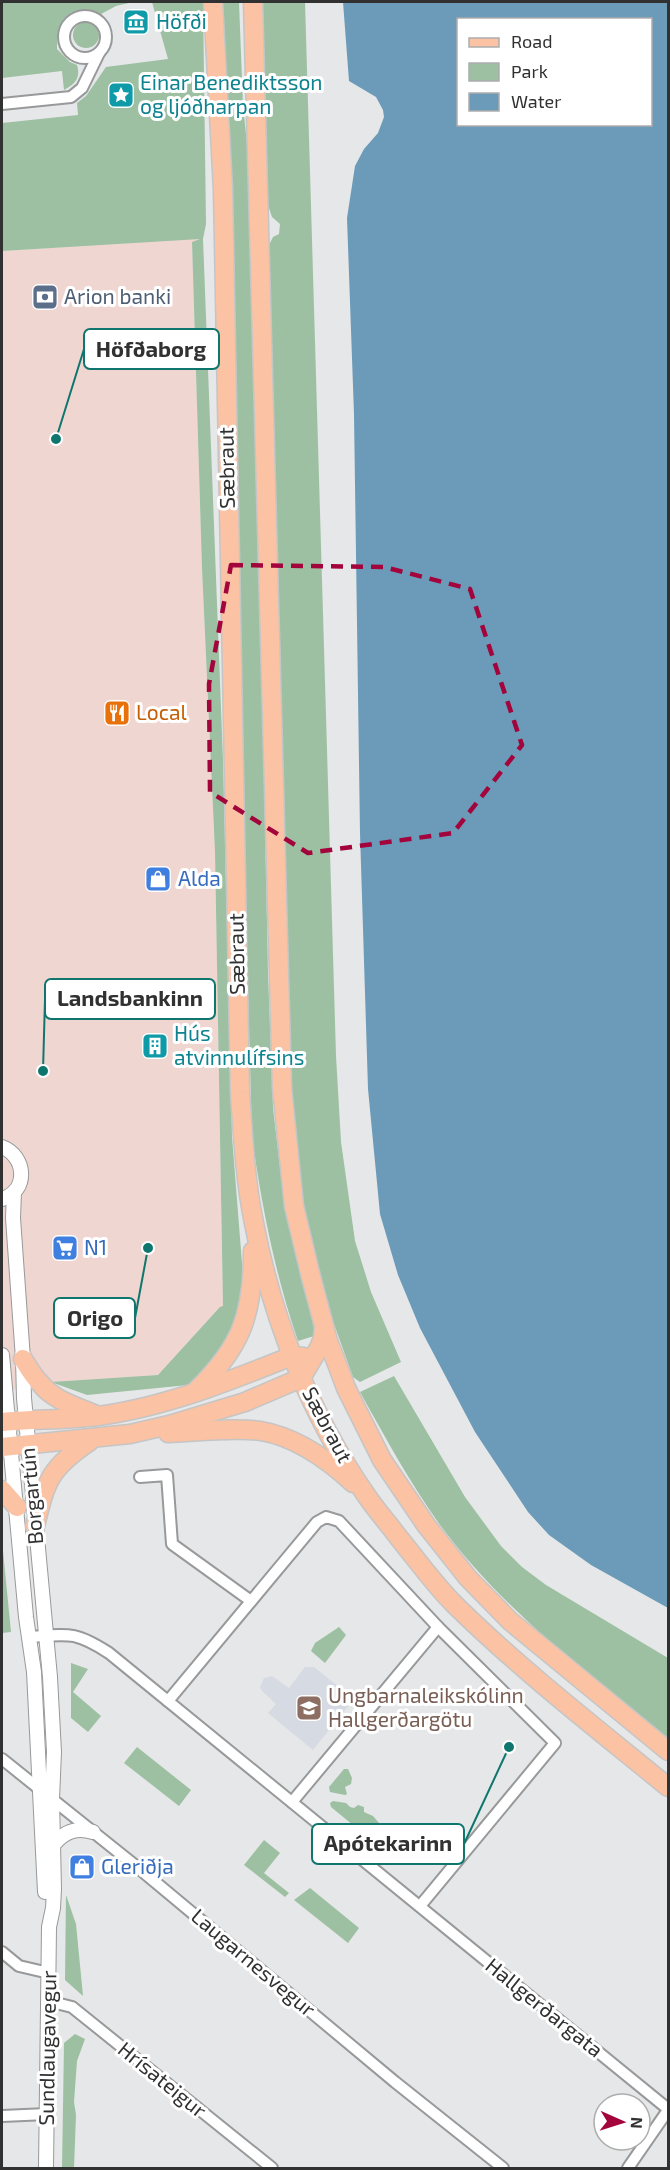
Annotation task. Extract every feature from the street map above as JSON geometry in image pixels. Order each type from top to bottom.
[{"type":"main road","name":"Sæbraut","points":[[213,2],[223,202],[240,1092],[244,1152],[254,1223],[269,1286],[292,1356],[302,1378],[334,1442],[366,1495],[453,1603],[520,1664],[669,1787]]},
{"type":"main road","name":"Sæbraut","points":[[253,2],[282,1088],[294,1206],[324,1325],[346,1388],[382,1460],[426,1525],[468,1578],[510,1621],[669,1751]]},
{"type":"main road","points":[[196,1391],[215,1372],[244,1326],[251,1300],[254,1270],[254,1223]]},
{"type":"main road","points":[[130,1434],[245,1402],[302,1378],[323,1338],[324,1325]]},
{"type":"main road","points":[[11,1434],[99,1416],[218,1385],[292,1356],[313,1359],[331,1371],[346,1388]]},
{"type":"main road","points":[[23,1359],[40,1384],[49,1392],[65,1402],[99,1416]]},
{"type":"main road","points":[[11,1434],[94,1438],[130,1434],[260,1431],[290,1439],[310,1450],[344,1475],[366,1495]]},
{"type":"main road","points":[[35,1526],[50,1476],[67,1456],[94,1438]]},
{"type":"main road","points":[[2,1490],[17,1507]]},
{"type":"street","points":[[2,104],[71,97],[82,87],[106,40],[106,34],[100,22],[89,16],[76,17],[64,32],[69,51],[88,58],[99,52]]},
{"type":"street","name":"Borgartún","points":[[2,1133],[5,1148],[17,1157],[22,1172],[21,1179],[8,1196],[13,1218],[23,1359],[11,1434],[35,1526],[50,1677],[54,1752],[52,1799]]},
{"type":"street","name":"Borgartún","points":[[2,1354],[39,1731],[39,1789]]},
{"type":"street","points":[[140,1477],[167,1475],[172,1544],[251,1601]]},
{"type":"street","points":[[168,1701],[317,1522],[331,1517],[339,1521],[438,1627],[555,1743],[420,1906]]},
{"type":"street","points":[[292,1802],[438,1627]]},
{"type":"street","name":"Hallgerðargata","points":[[30,1637],[74,1635],[90,1641],[109,1653],[669,2110]]},
{"type":"street","name":"Laugarnesvegur","points":[[2,1759],[502,2169]]},
{"type":"street","name":"Sundlaugavegur","points":[[39,1789],[46,1912],[49,1927]]},
{"type":"street","name":"Sundlaugavegur","points":[[46,2169],[49,1927],[54,1889],[52,1799]]},
{"type":"street","points":[[54,1844],[69,1831],[93,1832]]},
{"type":"street","points":[[2,1952],[19,1966],[49,1972]]},
{"type":"street","name":"Hrísateigur","points":[[48,2001],[66,2005],[76,2011],[272,2169]]},
{"type":"street","points":[[628,2169],[669,2110]]},
{"type":"street","points":[[2,2116],[47,2114]]},
{"type":"highlighted area","points":[[231,565],[384,567],[470,589],[522,745],[453,833],[308,853],[210,792],[209,684]]},
{"type":"shaded area","points":[[203,238],[192,243],[202,568],[215,852],[223,1307],[220,1307],[158,1375],[51,1382],[2,1392],[2,251]]},
{"type":"shaded area","name":"Ungbarnaleikskólinn Hallgerðargötu","points":[[305,1667],[314,1667],[354,1699],[313,1750],[268,1713],[276,1704],[260,1687],[264,1678],[272,1676],[289,1688]]},
{"type":"green space","points":[[2,2],[133,2],[116,6],[101,14],[81,10],[73,12],[62,22],[57,49],[70,62],[77,65],[78,74],[74,83],[64,90],[62,71],[2,78]]},
{"type":"green space","points":[[152,2],[203,2],[206,224],[203,239],[223,760],[232,1137],[244,1288],[235,1327],[198,1384],[87,1395],[51,1382],[158,1375],[223,1306],[215,852],[202,568],[192,242],[200,239],[2,251],[2,123],[78,115],[77,103],[86,96],[106,67],[168,59]]},
{"type":"green space","points":[[221,2],[239,2],[243,106],[252,190],[268,973],[273,1108],[283,1193],[315,1328],[314,1336],[298,1341],[270,1240],[252,1137]]},
{"type":"green space","points":[[261,2],[305,2],[336,1056],[341,1142],[355,1241],[371,1292],[401,1362],[360,1382],[353,1377],[320,1285],[302,1211],[292,1139],[270,340],[269,245],[273,237],[279,234],[280,224],[272,217],[268,205]]},
{"type":"green space","points":[[86,22],[95,26],[99,35],[95,44],[86,48],[77,44],[73,35],[77,26]]},
{"type":"green space","points":[[394,1376],[465,1497],[501,1546],[522,1567],[546,1585],[668,1658],[668,1741],[577,1666],[519,1613],[491,1585],[440,1525],[388,1443],[360,1392]]},
{"type":"green space","points":[[2,1541],[11,1632],[2,1633]]},
{"type":"green space","points":[[339,1627],[346,1635],[325,1663],[311,1651],[315,1643]]},
{"type":"green space","points":[[71,1663],[88,1669],[73,1692],[101,1716],[88,1732],[71,1718]]},
{"type":"green space","points":[[137,1747],[191,1790],[179,1806],[124,1763]]},
{"type":"green space","points":[[344,1769],[348,1769],[352,1778],[351,1784],[345,1787],[347,1794],[330,1792],[329,1787]]},
{"type":"green space","points":[[333,1801],[346,1803],[354,1808],[358,1805],[364,1807],[364,1812],[373,1816],[379,1823],[374,1838],[370,1839],[331,1807],[330,1803]]},
{"type":"green space","points":[[264,1840],[280,1853],[264,1873],[289,1893],[285,1897],[244,1865]]},
{"type":"green space","points":[[310,1888],[359,1928],[348,1943],[294,1900]]},
{"type":"green space","points":[[66,1895],[76,1924],[83,1996],[65,1980]]},
{"type":"green space","points":[[75,2034],[85,2039],[77,2061],[74,2102],[76,2115],[74,2168],[62,2168],[64,2043]]},
{"type":"water","points":[[343,2],[668,2],[668,1608],[591,1565],[549,1535],[528,1512],[475,1432],[420,1328],[398,1275],[380,1214],[368,1089],[360,833],[354,414],[347,218],[355,166],[364,149],[378,133],[384,117],[376,97],[349,81]]},
{"type":"place","name":"Höfði","points":[[136,22]]},
{"type":"place","name":"Einar Benediktsson og ljóðharpan","points":[[121,95]]},
{"type":"place","name":"Arion banki","points":[[45,297]]},
{"type":"place","name":"Höfðaborg","points":[[56,439]]},
{"type":"place","name":"Local","points":[[117,713]]},
{"type":"place","name":"Alda","points":[[158,879]]},
{"type":"place","name":"Hús atvinnulífsins","points":[[155,1046]]},
{"type":"place","name":"Landsbankinn","points":[[43,1071]]},
{"type":"place","name":"N1","points":[[65,1248]]},
{"type":"place","name":"Origo","points":[[148,1248]]},
{"type":"place","name":"Ungbarnaleikskólinn Hallgerðargötu","points":[[309,1708]]},
{"type":"place","name":"Apótekarinn","points":[[509,1747]]},
{"type":"place","name":"Gleriðja","points":[[82,1867]]}]
